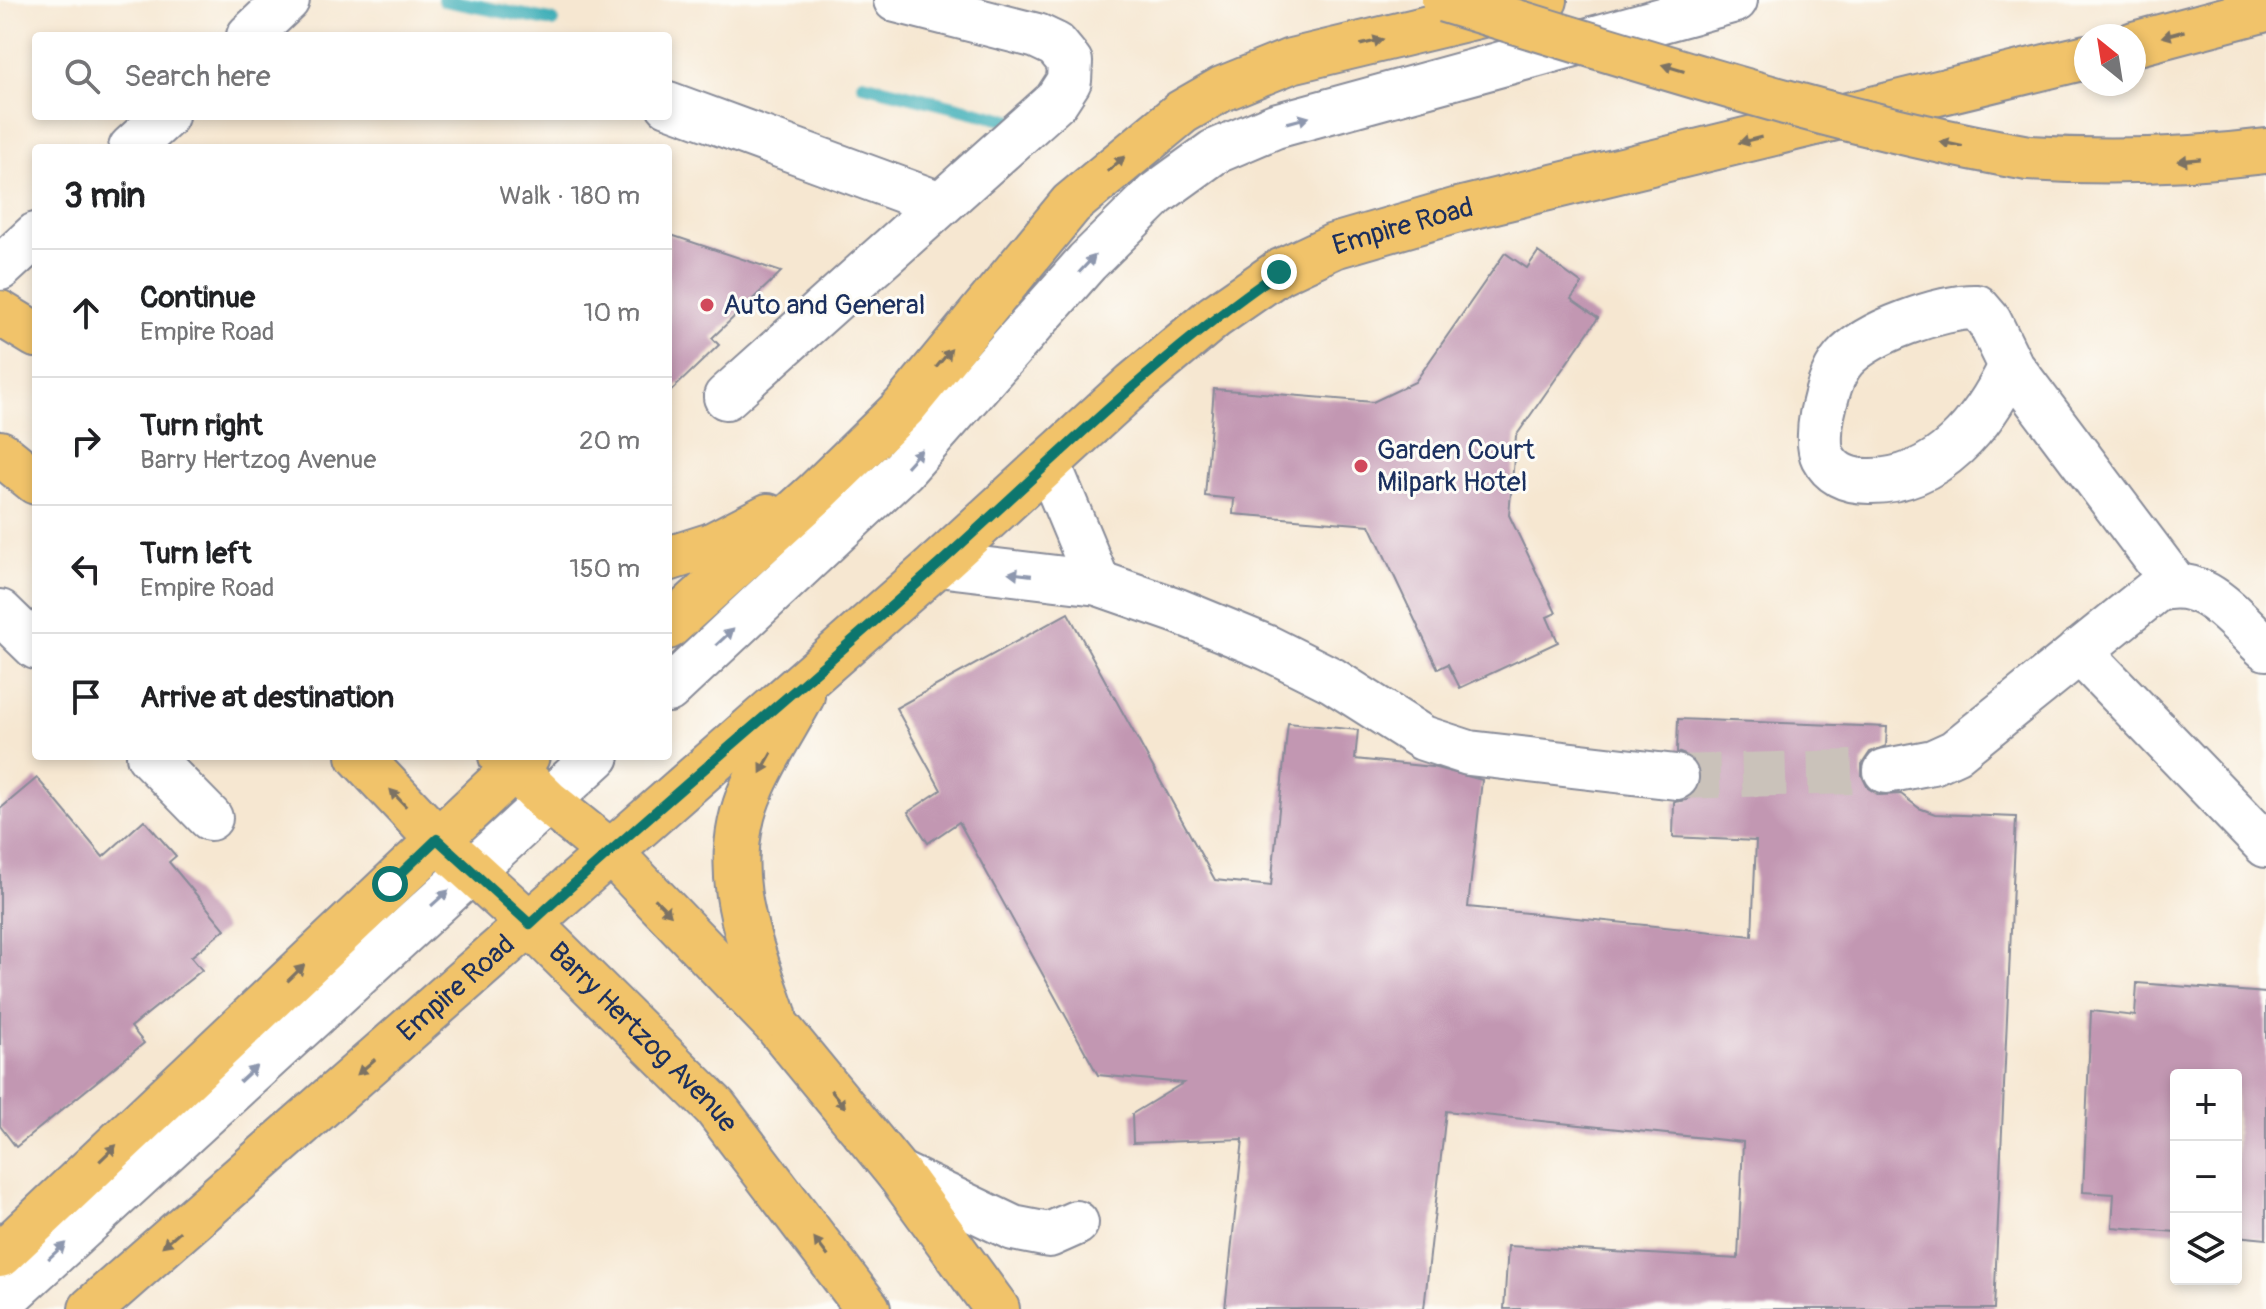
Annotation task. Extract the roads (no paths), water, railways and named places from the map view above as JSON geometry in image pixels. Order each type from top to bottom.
[{"type":"main road","points":[[1444,0],[1767,96],[1950,144],[2028,158],[2118,163],[2186,161],[2266,151]]},
{"type":"main road","points":[[672,623],[817,492],[904,407],[1071,204],[1182,112],[1222,89],[1291,61],[1545,0]]},
{"type":"main road","points":[[2146,41],[2266,9]]},
{"type":"main road","name":"Empire Road","points":[[91,1309],[1214,317],[1279,272],[1334,246],[1458,210],[2074,60]]},
{"type":"main road","points":[[0,313],[32,333]]},
{"type":"main road","points":[[0,453],[32,479]]},
{"type":"main road","points":[[672,558],[712,545],[817,492]]},
{"type":"main road","points":[[778,1027],[743,924],[734,875],[738,834],[751,789],[817,670]]},
{"type":"main road","name":"Barry Hertzog Avenue","points":[[363,760],[437,839],[530,924],[715,1107],[868,1309]]},
{"type":"main road","points":[[0,1255],[437,839],[514,760],[548,802],[609,851],[778,1027],[898,1173],[997,1309]]},
{"type":"street","points":[[253,32],[287,0]]},
{"type":"street","points":[[726,397],[1056,101],[1069,81],[1070,62],[1056,45],[1037,36],[896,0]]},
{"type":"street","points":[[672,686],[903,470],[1087,262],[1156,194],[1214,152],[1275,126],[1735,0]]},
{"type":"street","points":[[672,105],[940,204]]},
{"type":"street","points":[[135,144],[162,120]]},
{"type":"street","points":[[0,268],[32,239]]},
{"type":"street","points":[[2011,366],[1994,402],[1971,430],[1949,452],[1914,475],[1878,481],[1850,481],[1836,473],[1822,456],[1820,423],[1827,391],[1844,358],[1889,329],[1955,306],[1977,307],[1989,321],[2011,366],[2174,583],[2204,592],[2266,648]]},
{"type":"street","points":[[1048,463],[1098,583]]},
{"type":"street","points":[[938,564],[1098,583],[1268,648],[1332,680],[1423,738],[1457,750],[1676,777]]},
{"type":"street","points":[[1886,771],[1933,762],[1955,752],[2156,590],[2174,583]]},
{"type":"street","points":[[0,612],[32,643]]},
{"type":"street","points":[[2079,651],[2266,845]]},
{"type":"street","points":[[153,760],[210,818]]},
{"type":"street","points":[[0,1303],[593,760]]},
{"type":"street","points":[[898,1173],[1013,1228],[1049,1235],[1076,1223]]},
{"type":"waterway","points":[[444,0],[552,21]]},
{"type":"waterway","points":[[863,84],[1011,121]]},
{"type":"tunnel","points":[[1676,777],[1886,771]]},
{"type":"place","name":"Auto and General","points":[[707,305]]},
{"type":"place","name":"Garden Court Milpark Hotel","points":[[1361,466]]}]
